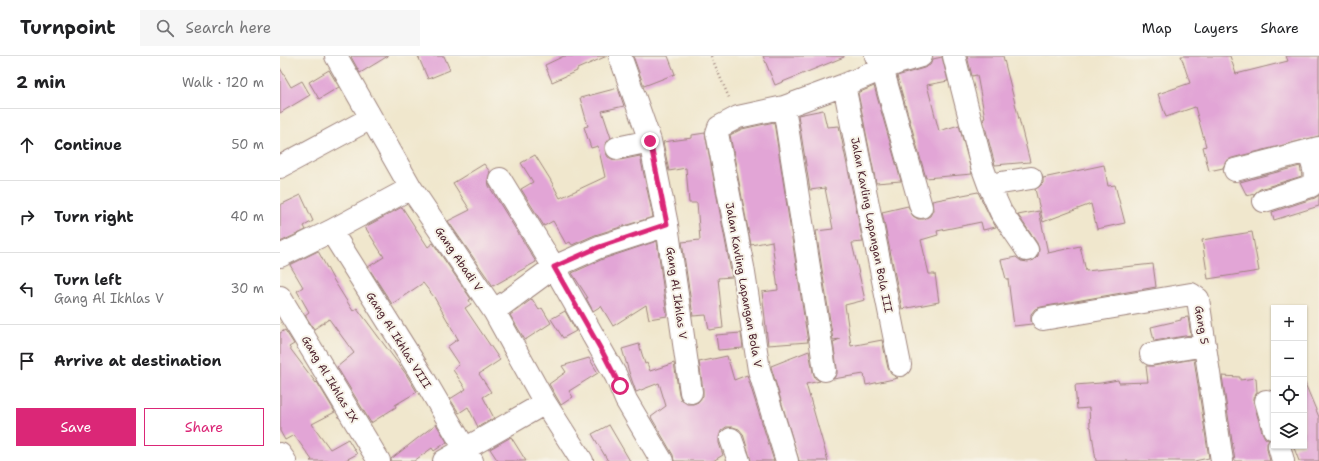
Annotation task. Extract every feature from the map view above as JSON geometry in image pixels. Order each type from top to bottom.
[{"type":"street","name":"Gang Abadi V","points":[[336,56],[411,188],[494,311],[545,403],[582,461]]},
{"type":"street","name":"Gang Al Ikhlas V","points":[[620,56],[650,141],[667,224],[691,392]]},
{"type":"street","name":"Jalan Kavling Lapangan Bola V","points":[[787,461],[759,370],[743,267],[717,133],[719,127],[738,117],[784,107],[844,85],[879,62],[922,56]]},
{"type":"street","points":[[954,56],[982,166],[989,185],[1002,212],[1027,250]]},
{"type":"street","points":[[879,62],[921,207]]},
{"type":"street","name":"Jalan Kavling Lapangan Bola III","points":[[844,85],[900,365]]},
{"type":"street","points":[[784,107],[825,370]]},
{"type":"street","points":[[280,167],[371,118]]},
{"type":"street","points":[[617,148],[650,141]]},
{"type":"street","points":[[1235,170],[1313,150],[1315,175],[1314,182],[1311,186],[1264,201]]},
{"type":"street","points":[[989,185],[1031,178]]},
{"type":"street","points":[[500,179],[554,267],[613,370],[626,400],[662,461]]},
{"type":"street","points":[[280,256],[331,231],[411,188]]},
{"type":"street","points":[[494,311],[554,267],[599,247],[667,224]]},
{"type":"street","name":"Gang Al Ikhlas VIII","points":[[331,231],[423,377],[468,455]]},
{"type":"street","name":"Gang 5","points":[[1043,319],[1191,294],[1198,299],[1205,345],[1217,460]]},
{"type":"street","name":"Gang Al Ikhlas IX","points":[[280,297],[379,461]]},
{"type":"street","points":[[1151,354],[1205,345]]},
{"type":"street","points":[[1266,401],[1271,418]]},
{"type":"street","points":[[444,461],[468,455],[545,403]]},
{"type":"street","points":[[731,439],[739,461]]},
{"type":"street","points":[[1280,449],[1283,461]]},
{"type":"street","points":[[280,454],[285,461]]},
{"type":"path","points":[[711,56],[738,117]]},
{"type":"building","points":[[388,56],[360,73],[351,57]]},
{"type":"building","points":[[418,56],[444,56],[450,70],[428,79]]},
{"type":"building","points":[[564,56],[607,56],[552,82],[545,65]]},
{"type":"building","points":[[633,56],[668,56],[675,74],[644,86]]},
{"type":"building","points":[[763,56],[844,56],[844,57],[775,85]]},
{"type":"building","points":[[967,56],[1003,56],[1030,162],[995,165],[983,119],[985,118],[977,75],[972,76]]},
{"type":"building","points":[[1181,56],[1230,56],[1236,74],[1288,61],[1286,56],[1319,56],[1319,136],[1232,158],[1226,161],[1223,168],[1209,171],[1203,147],[1206,146],[1195,107],[1166,117],[1158,94],[1190,83]]},
{"type":"building","points":[[942,57],[948,81],[927,85],[939,131],[959,125],[972,174],[926,178],[897,76],[924,68],[930,65],[933,59]]},
{"type":"building","points":[[280,68],[291,87],[302,81],[310,95],[280,113]]},
{"type":"building","points":[[329,70],[339,87],[319,99],[309,82]]},
{"type":"building","points":[[874,86],[901,181],[876,183],[858,93]]},
{"type":"building","points":[[618,88],[624,106],[602,111],[611,138],[605,144],[605,151],[608,157],[614,160],[640,156],[653,217],[595,235],[572,245],[570,242],[566,244],[553,221],[544,226],[521,189],[533,182],[521,163],[535,155],[560,198],[605,177],[598,146],[591,148],[584,127],[588,126],[580,98]]},
{"type":"building","points":[[823,110],[827,127],[839,126],[863,242],[852,243],[865,300],[845,305],[851,346],[882,340],[888,368],[891,374],[898,378],[866,385],[864,374],[833,379],[837,374],[837,368],[833,342],[840,339],[833,340],[816,231],[833,229],[825,188],[810,190],[798,115]]},
{"type":"building","points":[[774,122],[808,342],[768,345],[762,292],[778,290],[772,241],[751,245],[730,135],[742,129]]},
{"type":"building","points":[[705,133],[732,277],[718,278],[723,328],[709,330],[706,315],[693,316],[682,242],[700,240],[697,203],[689,203],[686,168],[669,171],[663,142],[692,138],[692,135]]},
{"type":"building","points":[[484,164],[490,172],[488,179],[489,186],[536,262],[493,286],[448,221],[470,210],[453,183]]},
{"type":"building","points":[[1104,165],[1108,186],[1115,185],[1125,223],[1097,229],[1091,204],[1043,222],[1035,189],[1043,183],[1043,178]]},
{"type":"building","points":[[1300,166],[1302,176],[1260,189],[1254,194],[1247,196],[1240,182]]},
{"type":"building","points":[[978,192],[996,227],[983,230],[981,222],[937,231],[938,235],[921,240],[929,274],[935,274],[939,302],[902,309],[882,212],[908,206],[913,216],[918,219],[924,219],[930,216],[933,210],[932,201]]},
{"type":"building","points":[[301,195],[313,221],[304,226],[306,230],[280,242],[280,205]]},
{"type":"building","points":[[1319,195],[1319,206],[1274,220],[1272,212],[1315,198]]},
{"type":"building","points":[[402,207],[428,247],[433,243],[471,299],[469,300],[471,304],[465,308],[500,360],[479,374],[491,392],[483,397],[494,418],[478,427],[468,407],[459,413],[450,399],[466,389],[453,370],[459,365],[447,347],[458,339],[434,297],[423,283],[392,304],[368,267],[384,257],[365,227]]},
{"type":"building","points":[[1039,211],[1048,253],[1080,246],[1086,271],[1153,264],[1156,287],[1041,307],[1035,309],[1031,314],[1032,324],[1014,326],[1008,279],[1006,279],[1001,260],[1016,257],[1021,261],[1028,262],[1034,260],[1038,256],[1039,249],[1037,243],[1018,215]]},
{"type":"building","points":[[1252,232],[1259,271],[1208,279],[1202,240]]},
{"type":"building","points":[[657,241],[667,316],[649,319],[646,305],[613,326],[601,306],[593,311],[586,298],[588,298],[572,273],[603,259]]},
{"type":"building","points":[[318,251],[353,311],[357,308],[406,374],[417,392],[395,405],[396,407],[371,423],[337,367],[354,353],[329,319],[314,329],[305,315],[309,312],[297,291],[303,287],[290,265]]},
{"type":"building","points":[[532,299],[539,310],[542,308],[551,323],[525,340],[510,315]]},
{"type":"building","points":[[565,311],[576,331],[563,338],[551,319]]},
{"type":"building","points":[[1188,317],[1191,335],[1154,341],[1151,327]]},
{"type":"building","points":[[285,330],[294,344],[289,347],[316,383],[317,382],[335,412],[312,424],[330,449],[348,439],[357,454],[344,461],[310,461],[312,460],[294,435],[285,440],[280,431],[280,333]]},
{"type":"building","points":[[741,333],[743,348],[718,350],[716,335]]},
{"type":"building","points":[[639,344],[645,364],[647,363],[650,371],[674,363],[679,394],[681,400],[687,404],[698,402],[703,396],[699,362],[727,356],[734,380],[747,375],[774,461],[751,461],[743,434],[739,429],[726,427],[721,431],[719,437],[719,443],[723,455],[713,461],[674,461],[673,455],[651,417],[666,406],[659,383],[636,392],[622,349]]},
{"type":"building","points":[[809,351],[815,378],[820,381],[806,384],[828,461],[799,461],[771,367]]},
{"type":"building","points":[[589,358],[598,373],[569,391],[573,397],[561,405],[549,384],[566,372],[562,366]]},
{"type":"building","points":[[1194,359],[1209,458],[1194,461],[1096,461],[1090,427],[1089,408],[1077,409],[1075,385],[1118,380],[1119,383],[1148,382],[1146,366]]},
{"type":"building","points":[[1222,376],[1240,377],[1240,380],[1256,378],[1257,392],[1254,398],[1254,404],[1262,432],[1265,438],[1269,440],[1267,443],[1267,449],[1270,461],[1235,461]]},
{"type":"building","points":[[1307,388],[1319,417],[1319,461],[1299,461],[1294,449],[1307,449]]},
{"type":"building","points":[[436,424],[447,442],[434,451],[432,448],[414,461],[391,461],[391,459]]},
{"type":"building","points":[[609,425],[630,461],[608,461],[592,434]]},
{"type":"building","points":[[511,437],[526,461],[498,461],[490,449]]},
{"type":"route","points":[[620,386],[616,376],[554,267],[599,247],[667,224],[650,141]]}]
